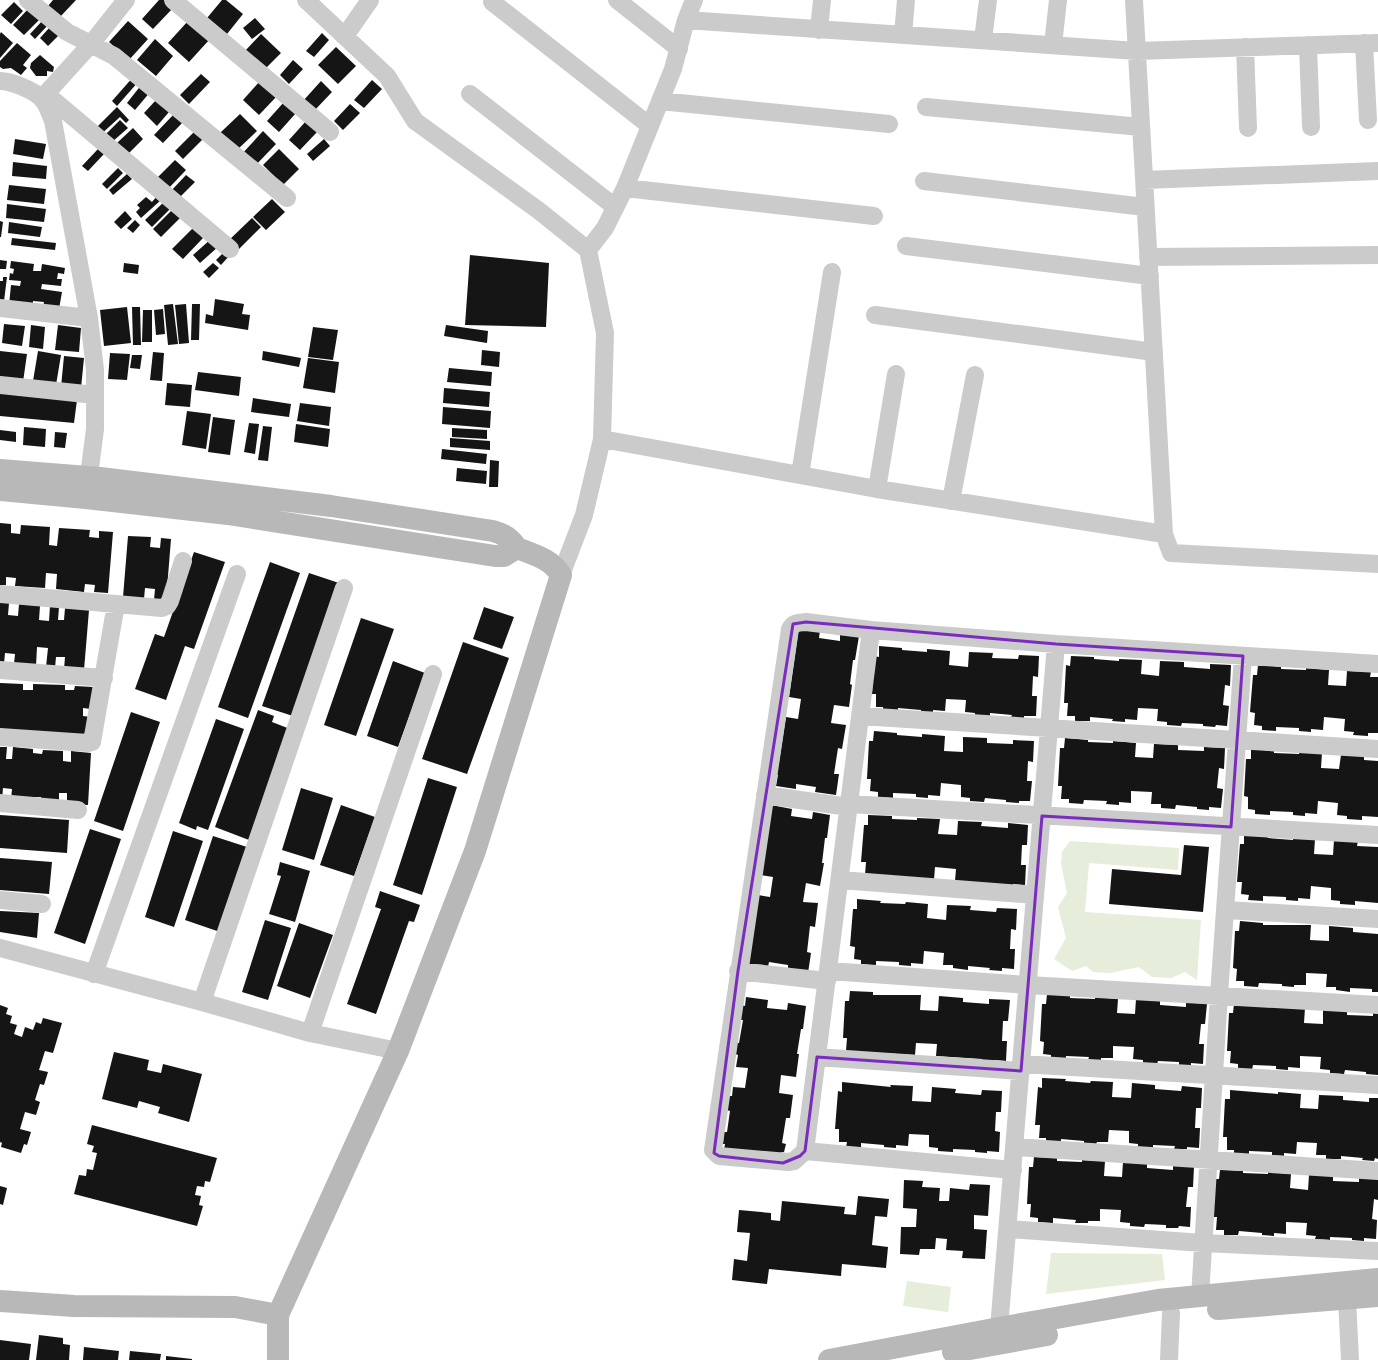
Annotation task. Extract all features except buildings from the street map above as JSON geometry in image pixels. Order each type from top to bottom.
[{"type":"street","points":[[28,0],[67,32],[114,56],[287,198]]},
{"type":"street","points":[[44,96],[91,44],[126,0]]},
{"type":"street","points":[[173,0],[330,132]]},
{"type":"street","points":[[278,1360],[278,1315],[398,1051],[475,851],[561,575],[584,515],[602,439],[605,333],[588,250],[538,210],[416,121],[387,76],[306,0]]},
{"type":"street","points":[[345,36],[370,0]]},
{"type":"street","points":[[617,0],[679,49]]},
{"type":"street","points":[[588,250],[605,228],[625,188],[673,69],[686,20],[694,0]]},
{"type":"street","points":[[819,30],[822,0]]},
{"type":"street","points":[[903,35],[906,0]]},
{"type":"street","points":[[983,40],[988,0]]},
{"type":"street","points":[[1053,45],[1058,0]]},
{"type":"street","points":[[1134,0],[1164,534],[1171,553],[1378,564]]},
{"type":"street","points":[[492,2],[650,126]]},
{"type":"street","points":[[686,20],[1137,51],[1371,43],[1368,120]]},
{"type":"street","points":[[1308,45],[1312,127]]},
{"type":"street","points":[[1245,47],[1248,128]]},
{"type":"street","points":[[3,79],[44,96],[230,249]]},
{"type":"street","points":[[470,94],[615,207]]},
{"type":"street","points":[[44,96],[53,121],[89,318],[95,370],[94,429],[88,487]]},
{"type":"street","points":[[660,101],[889,124]]},
{"type":"street","points":[[926,106],[1141,127]]},
{"type":"street","points":[[1144,180],[1378,171]]},
{"type":"street","points":[[924,181],[1146,206]]},
{"type":"street","points":[[625,188],[874,216]]},
{"type":"street","points":[[906,246],[1150,276]]},
{"type":"street","points":[[1148,257],[1378,255]]},
{"type":"street","points":[[800,476],[832,272]]},
{"type":"street","points":[[0,308],[89,318]]},
{"type":"street","points":[[875,315],[1154,352]]},
{"type":"street","points":[[877,490],[896,374]]},
{"type":"street","points":[[951,501],[975,375]]},
{"type":"street","points":[[0,385],[95,395]]},
{"type":"street","points":[[602,439],[877,490],[1164,534]]},
{"type":"street","points":[[0,470],[88,487]]},
{"type":"street","points":[[0,490],[88,487],[331,506],[493,530],[504,534],[513,541],[518,548],[544,558],[552,564],[561,575]]},
{"type":"street","points":[[0,594],[162,608],[168,606],[183,561]]},
{"type":"street","points":[[94,974],[237,574]]},
{"type":"street","points":[[202,1002],[344,588]]},
{"type":"street","points":[[0,737],[88,744],[92,742],[116,604]]},
{"type":"street","points":[[871,630],[805,1151],[794,1161],[783,1162],[719,1156],[713,1150],[738,971],[790,629],[792,624],[806,622],[871,630],[1056,644],[1378,664]]},
{"type":"street","points":[[999,1328],[1056,644]]},
{"type":"street","points":[[1200,1296],[1218,995],[1226,910],[1243,656]]},
{"type":"street","points":[[0,670],[104,678]]},
{"type":"street","points":[[310,1033],[433,674]]},
{"type":"street","points":[[860,716],[1378,749]]},
{"type":"street","points":[[765,795],[849,806],[1378,835]]},
{"type":"street","points":[[0,803],[78,810]]},
{"type":"street","points":[[840,880],[1035,895]]},
{"type":"street","points":[[0,900],[42,904]]},
{"type":"street","points":[[1226,910],[1378,919]]},
{"type":"street","points":[[0,948],[202,1002],[310,1033],[398,1051]]},
{"type":"street","points":[[738,971],[1218,995],[1378,1005]]},
{"type":"street","points":[[817,1057],[1378,1084]]},
{"type":"street","points":[[1014,1147],[1208,1161],[1378,1171]]},
{"type":"street","points":[[805,1151],[1012,1170]]},
{"type":"street","points":[[1008,1230],[1203,1243],[1378,1252]]},
{"type":"street","points":[[909,1360],[1163,1309],[1200,1296],[1378,1279]]},
{"type":"street","points":[[829,1360],[999,1328],[1163,1309],[1378,1296]]},
{"type":"street","points":[[1347,1299],[1350,1360]]},
{"type":"street","points":[[0,1301],[74,1306],[235,1308],[278,1315]]},
{"type":"street","points":[[1163,1309],[1169,1360]]},
{"type":"highlighted area","points":[[806,622],[1056,644],[1243,656],[1231,827],[1042,816],[1021,1071],[817,1057],[805,1151],[800,1156],[783,1163],[719,1156],[714,1153],[738,971],[793,624]]},
{"type":"green space","points":[[1070,841],[1179,848],[1178,870],[1089,863],[1085,912],[1201,920],[1197,980],[1185,972],[1171,978],[1152,977],[1139,967],[1110,973],[1093,972],[1086,966],[1072,971],[1054,959],[1066,938],[1058,907],[1067,893],[1061,864],[1062,852]]},
{"type":"green space","points":[[1051,1253],[1162,1254],[1165,1280],[1046,1294]]},
{"type":"green space","points":[[907,1281],[951,1287],[948,1312],[903,1306]]}]
